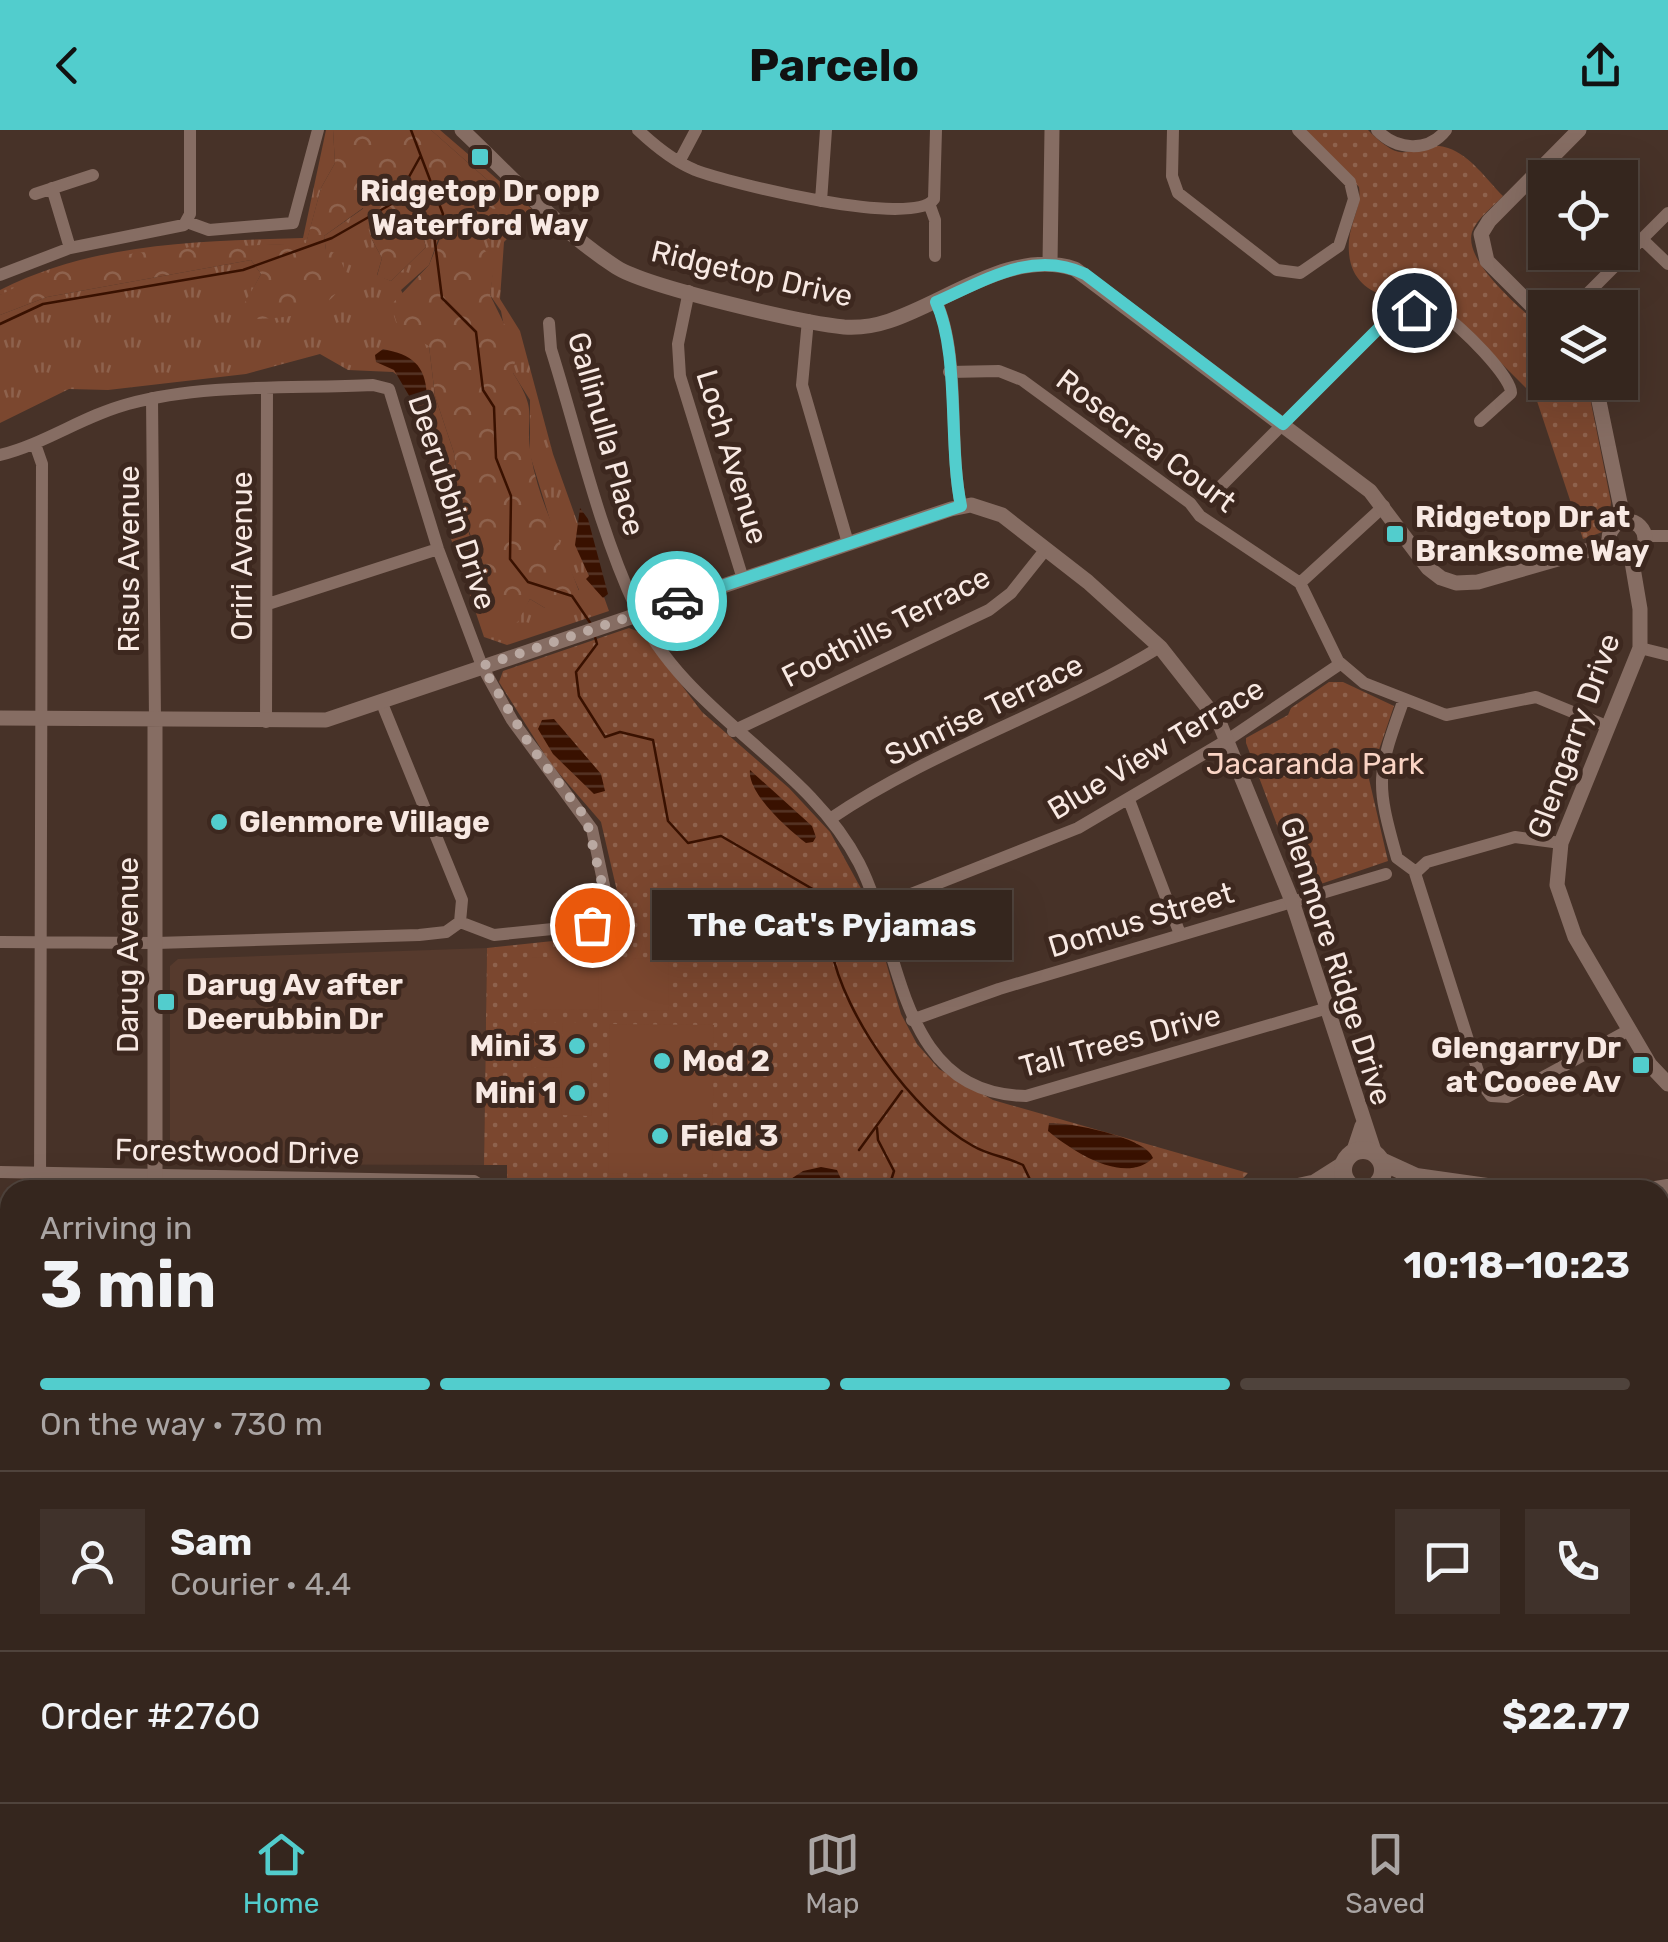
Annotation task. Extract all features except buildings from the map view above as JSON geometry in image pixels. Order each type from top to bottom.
[{"type":"main road","points":[[1348,1158],[1377,1174],[1404,1180]]},
{"type":"main road","points":[[1348,1158],[1350,1180]]},
{"type":"main road","points":[[1377,1174],[1437,1180]]},
{"type":"street","points":[[187,222],[190,130]]},
{"type":"street","points":[[187,222],[209,230],[293,223],[318,130]]},
{"type":"street","name":"Ridgetop Drive","points":[[462,130],[606,261],[633,276],[808,320],[845,327],[870,326],[1012,269],[1050,264]]},
{"type":"street","points":[[638,130],[679,162],[710,174],[854,206],[930,206]]},
{"type":"street","points":[[679,162],[696,130]]},
{"type":"street","points":[[822,201],[826,130]]},
{"type":"street","points":[[935,256],[935,220],[930,206],[935,194],[936,130]]},
{"type":"street","points":[[1052,130],[1050,264],[1085,274],[1283,424],[1384,506],[1428,568],[1456,584],[1478,582],[1610,544]]},
{"type":"street","points":[[1172,130],[1172,176],[1180,195],[1280,272],[1291,275],[1303,272],[1340,244],[1355,195],[1350,182],[1298,130]]},
{"type":"street","points":[[1377,130],[1392,145],[1403,148],[1437,139],[1446,130]]},
{"type":"street","points":[[1528,302],[1485,258],[1481,234],[1488,221],[1579,130]]},
{"type":"street","points":[[35,194],[93,175]]},
{"type":"street","points":[[52,188],[70,248]]},
{"type":"street","points":[[1590,290],[1668,213]]},
{"type":"street","points":[[0,275],[70,248],[176,230],[187,222]]},
{"type":"street","points":[[1642,239],[1668,264]]},
{"type":"street","name":"Loch Avenue","points":[[689,291],[678,339],[680,376],[742,579]]},
{"type":"street","points":[[0,718],[315,722],[961,506],[951,442],[948,332],[936,302]]},
{"type":"street","points":[[1218,488],[1388,319],[1407,310],[1446,317],[1510,380],[1511,393],[1480,421]]},
{"type":"street","points":[[808,320],[802,385],[848,543]]},
{"type":"street","name":"Gallinulla Place","points":[[550,323],[551,349],[638,614]]},
{"type":"street","name":"Rosecrea Court","points":[[949,372],[1004,372],[1022,380],[1190,503],[1200,516],[1300,583]]},
{"type":"street","name":"Deerubbin Drive","points":[[0,454],[35,444],[102,412],[152,398],[373,385],[388,389],[438,549],[482,666],[531,747],[586,818],[608,908],[604,919],[596,924],[504,935],[480,932],[460,922],[446,932],[428,934],[156,943],[0,942]]},
{"type":"street","name":"Oriri Avenue","points":[[266,722],[268,390]]},
{"type":"street","name":"Risus Avenue","points":[[152,398],[155,720]]},
{"type":"street","points":[[1599,400],[1624,522]]},
{"type":"street","points":[[35,444],[42,464],[40,1180]]},
{"type":"street","name":"Glenmore Ridge Drive","points":[[961,506],[993,510],[1046,549],[1160,646],[1193,685],[1229,739],[1292,901],[1359,1100],[1362,1126],[1377,1174]]},
{"type":"street","points":[[1384,506],[1300,583],[1340,664],[1359,680],[1457,715],[1536,697],[1610,726]]},
{"type":"street","points":[[1624,522],[1637,525],[1644,536],[1643,547],[1631,556],[1618,555],[1610,544],[1612,530],[1624,522]]},
{"type":"street","points":[[1644,536],[1668,536]]},
{"type":"street","points":[[268,604],[438,549]]},
{"type":"street","name":"Foothills Terrace","points":[[734,731],[989,610],[1011,593],[1046,549]]},
{"type":"street","name":"Glengarry Drive","points":[[1631,556],[1640,609],[1640,648],[1561,843],[1556,869],[1560,904],[1629,1030],[1668,1084]]},
{"type":"street","name":"Tall Trees Drive","points":[[638,614],[682,676],[734,731],[792,780],[830,819],[858,862],[878,906],[912,1020],[938,1057],[964,1078],[996,1093],[1026,1096],[1328,1008]]},
{"type":"street","name":"Sunrise Terrace","points":[[830,819],[894,780],[1091,688],[1160,646]]},
{"type":"street","points":[[1640,648],[1668,655]]},
{"type":"street","name":"Blue View Terrace","points":[[878,906],[1031,849],[1129,800],[1340,664]]},
{"type":"street","points":[[1404,699],[1382,761],[1379,785],[1397,858],[1416,878],[1489,1095],[1502,1098],[1518,1092],[1629,1030]]},
{"type":"street","points":[[380,701],[458,890],[463,908],[460,922]]},
{"type":"street","name":"Darug Avenue","points":[[155,720],[155,1180]]},
{"type":"street","points":[[1129,800],[1180,934]]},
{"type":"street","points":[[1416,878],[1427,862],[1515,837],[1561,843]]},
{"type":"street","name":"Domus Street","points":[[912,1020],[1180,934],[1386,874]]},
{"type":"street","name":"Glenmore Ridge Drive","points":[[1348,1158],[1362,1126]]},
{"type":"street","points":[[1317,1180],[1348,1158]]},
{"type":"street","name":"Forestwood Drive","points":[[0,1172],[117,1180]]},
{"type":"shaded area","points":[[383,349],[402,354],[420,368],[427,395],[420,402],[411,399],[394,370],[376,362],[375,355]]},
{"type":"shaded area","points":[[580,508],[588,519],[608,594],[603,598],[586,579],[589,576],[575,545]]},
{"type":"shaded area","points":[[554,719],[601,774],[605,791],[594,794],[553,754],[538,729],[542,720]]},
{"type":"shaded area","points":[[750,770],[812,826],[816,837],[813,842],[806,843],[770,810],[755,789]]},
{"type":"shaded area","points":[[487,948],[484,1165],[178,1164],[170,1157],[170,966],[178,959]]},
{"type":"shaded area","points":[[1049,1123],[1090,1128],[1123,1138],[1138,1144],[1153,1158],[1128,1168],[1098,1162],[1048,1131]]},
{"type":"shaded area","points":[[821,1167],[837,1170],[842,1180],[789,1180],[803,1171]]},
{"type":"green space","points":[[326,130],[333,130],[335,163],[321,188],[306,244],[266,245],[0,295],[0,290],[36,274],[110,253],[186,243],[303,238]]},
{"type":"green space","points":[[333,130],[431,130],[510,200],[501,209],[473,208],[471,200],[451,198],[415,179],[414,202],[426,247],[391,281],[377,276],[382,258],[371,238],[363,208],[324,236],[326,250],[338,254],[347,275],[340,288],[322,306],[286,317],[258,319],[243,306],[261,274],[251,260],[47,297],[0,315],[0,295],[74,265],[150,251],[306,243],[321,188],[335,163]]},
{"type":"green space","points":[[431,130],[440,130],[534,211],[504,242],[500,299],[520,331],[553,454],[609,611],[507,645],[484,637],[449,533],[447,494],[436,472],[426,427],[417,418],[404,380],[393,372],[348,370],[320,354],[246,374],[108,390],[69,389],[0,423],[0,315],[47,297],[251,260],[261,274],[250,295],[326,250],[324,236],[364,208],[371,238],[382,258],[377,275],[391,281],[426,247],[414,202],[415,178],[451,198],[509,199]],"holes":[[[439,237],[494,261],[490,295],[501,311],[513,373],[530,400],[530,455],[554,533],[579,590],[545,608],[530,599],[523,610],[491,601],[462,512],[454,453],[435,396],[429,346],[401,290],[429,265]]]},
{"type":"green space","points":[[1305,130],[1368,130],[1402,152],[1424,146],[1448,148],[1471,162],[1503,196],[1474,227],[1472,244],[1477,258],[1497,285],[1528,315],[1528,390],[1452,314],[1384,296],[1357,277],[1350,262],[1349,240],[1359,187]]},
{"type":"green space","points":[[446,224],[479,244],[495,261],[490,295],[517,350],[513,373],[529,407],[529,442],[535,473],[579,591],[560,615],[547,615],[545,608],[530,599],[517,623],[501,618],[462,512],[454,453],[435,396],[429,346],[399,330],[391,305],[429,265]]},
{"type":"green space","points":[[1537,400],[1590,400],[1611,502],[1608,530],[1583,539]]},
{"type":"green space","points":[[629,628],[642,633],[702,712],[789,788],[830,832],[869,903],[901,1014],[917,1044],[939,1069],[993,1100],[1248,1173],[1241,1180],[507,1180],[507,1165],[484,1165],[487,948],[600,936],[617,930],[620,904],[601,822],[550,763],[499,682],[503,671]]},
{"type":"green space","name":"Jacaranda Park","points":[[1329,682],[1343,682],[1394,706],[1369,779],[1388,861],[1309,888],[1299,883],[1246,738],[1288,715],[1291,708]]},
{"type":"green space","points":[[532,957],[599,958],[598,1010],[532,1009]]},
{"type":"green space","points":[[602,958],[669,959],[668,1011],[601,1010]]},
{"type":"green space","points":[[532,1023],[561,1023],[561,1068],[531,1067]]},
{"type":"green space","name":"Mini 3","points":[[563,1023],[592,1023],[592,1068],[562,1068]]},
{"type":"green space","name":"Field 3","points":[[610,1024],[714,1025],[712,1174],[608,1173]]},
{"type":"green space","name":"Mini 1","points":[[562,1071],[592,1071],[591,1116],[561,1115]]},
{"type":"waterway","points":[[411,130],[443,214],[434,235],[442,298],[476,332],[483,390],[494,407],[496,458],[511,496],[510,559],[528,582],[572,596],[591,624]]},
{"type":"waterway","points":[[0,324],[43,304],[243,270],[332,238],[395,202],[420,157]]},
{"type":"waterway","points":[[595,637],[597,644],[576,672],[579,696],[605,737],[620,732],[653,740],[668,821],[688,843],[721,836],[823,895],[838,975],[884,1060],[950,1131],[979,1149],[1023,1165],[1030,1180]]},
{"type":"waterway","points":[[859,1150],[902,1091]]},
{"type":"waterway","points":[[877,1128],[878,1140],[894,1171],[891,1180]]},
{"type":"way so far","points":[[592,925],[600,923],[608,913],[592,829],[512,720],[482,666],[677,601]]},
{"type":"place","name":"Ridgetop Dr opp Waterford Way","points":[[480,157]]},
{"type":"place","name":"Ridgetop Dr at Branksome Way","points":[[1395,534]]},
{"type":"place","name":"Glenmore Village","points":[[219,822]]},
{"type":"place","name":"The Cat's Pyjamas","points":[[592,925]]},
{"type":"place","name":"Darug Av after Deerubbin Dr","points":[[166,1002]]},
{"type":"place","name":"Mini 3","points":[[577,1046]]},
{"type":"place","name":"Mod 2","points":[[662,1061]]},
{"type":"place","name":"Glengarry Dr at Cooee Av","points":[[1641,1065]]},
{"type":"place","name":"Mini 1","points":[[577,1093]]},
{"type":"place","name":"Field 3","points":[[660,1136]]},
{"type":"route","points":[[677,601],[961,506],[951,442],[948,336],[936,302],[1012,269],[1050,264],[1085,274],[1283,424],[1388,319],[1398,312],[1414,310]]}]
